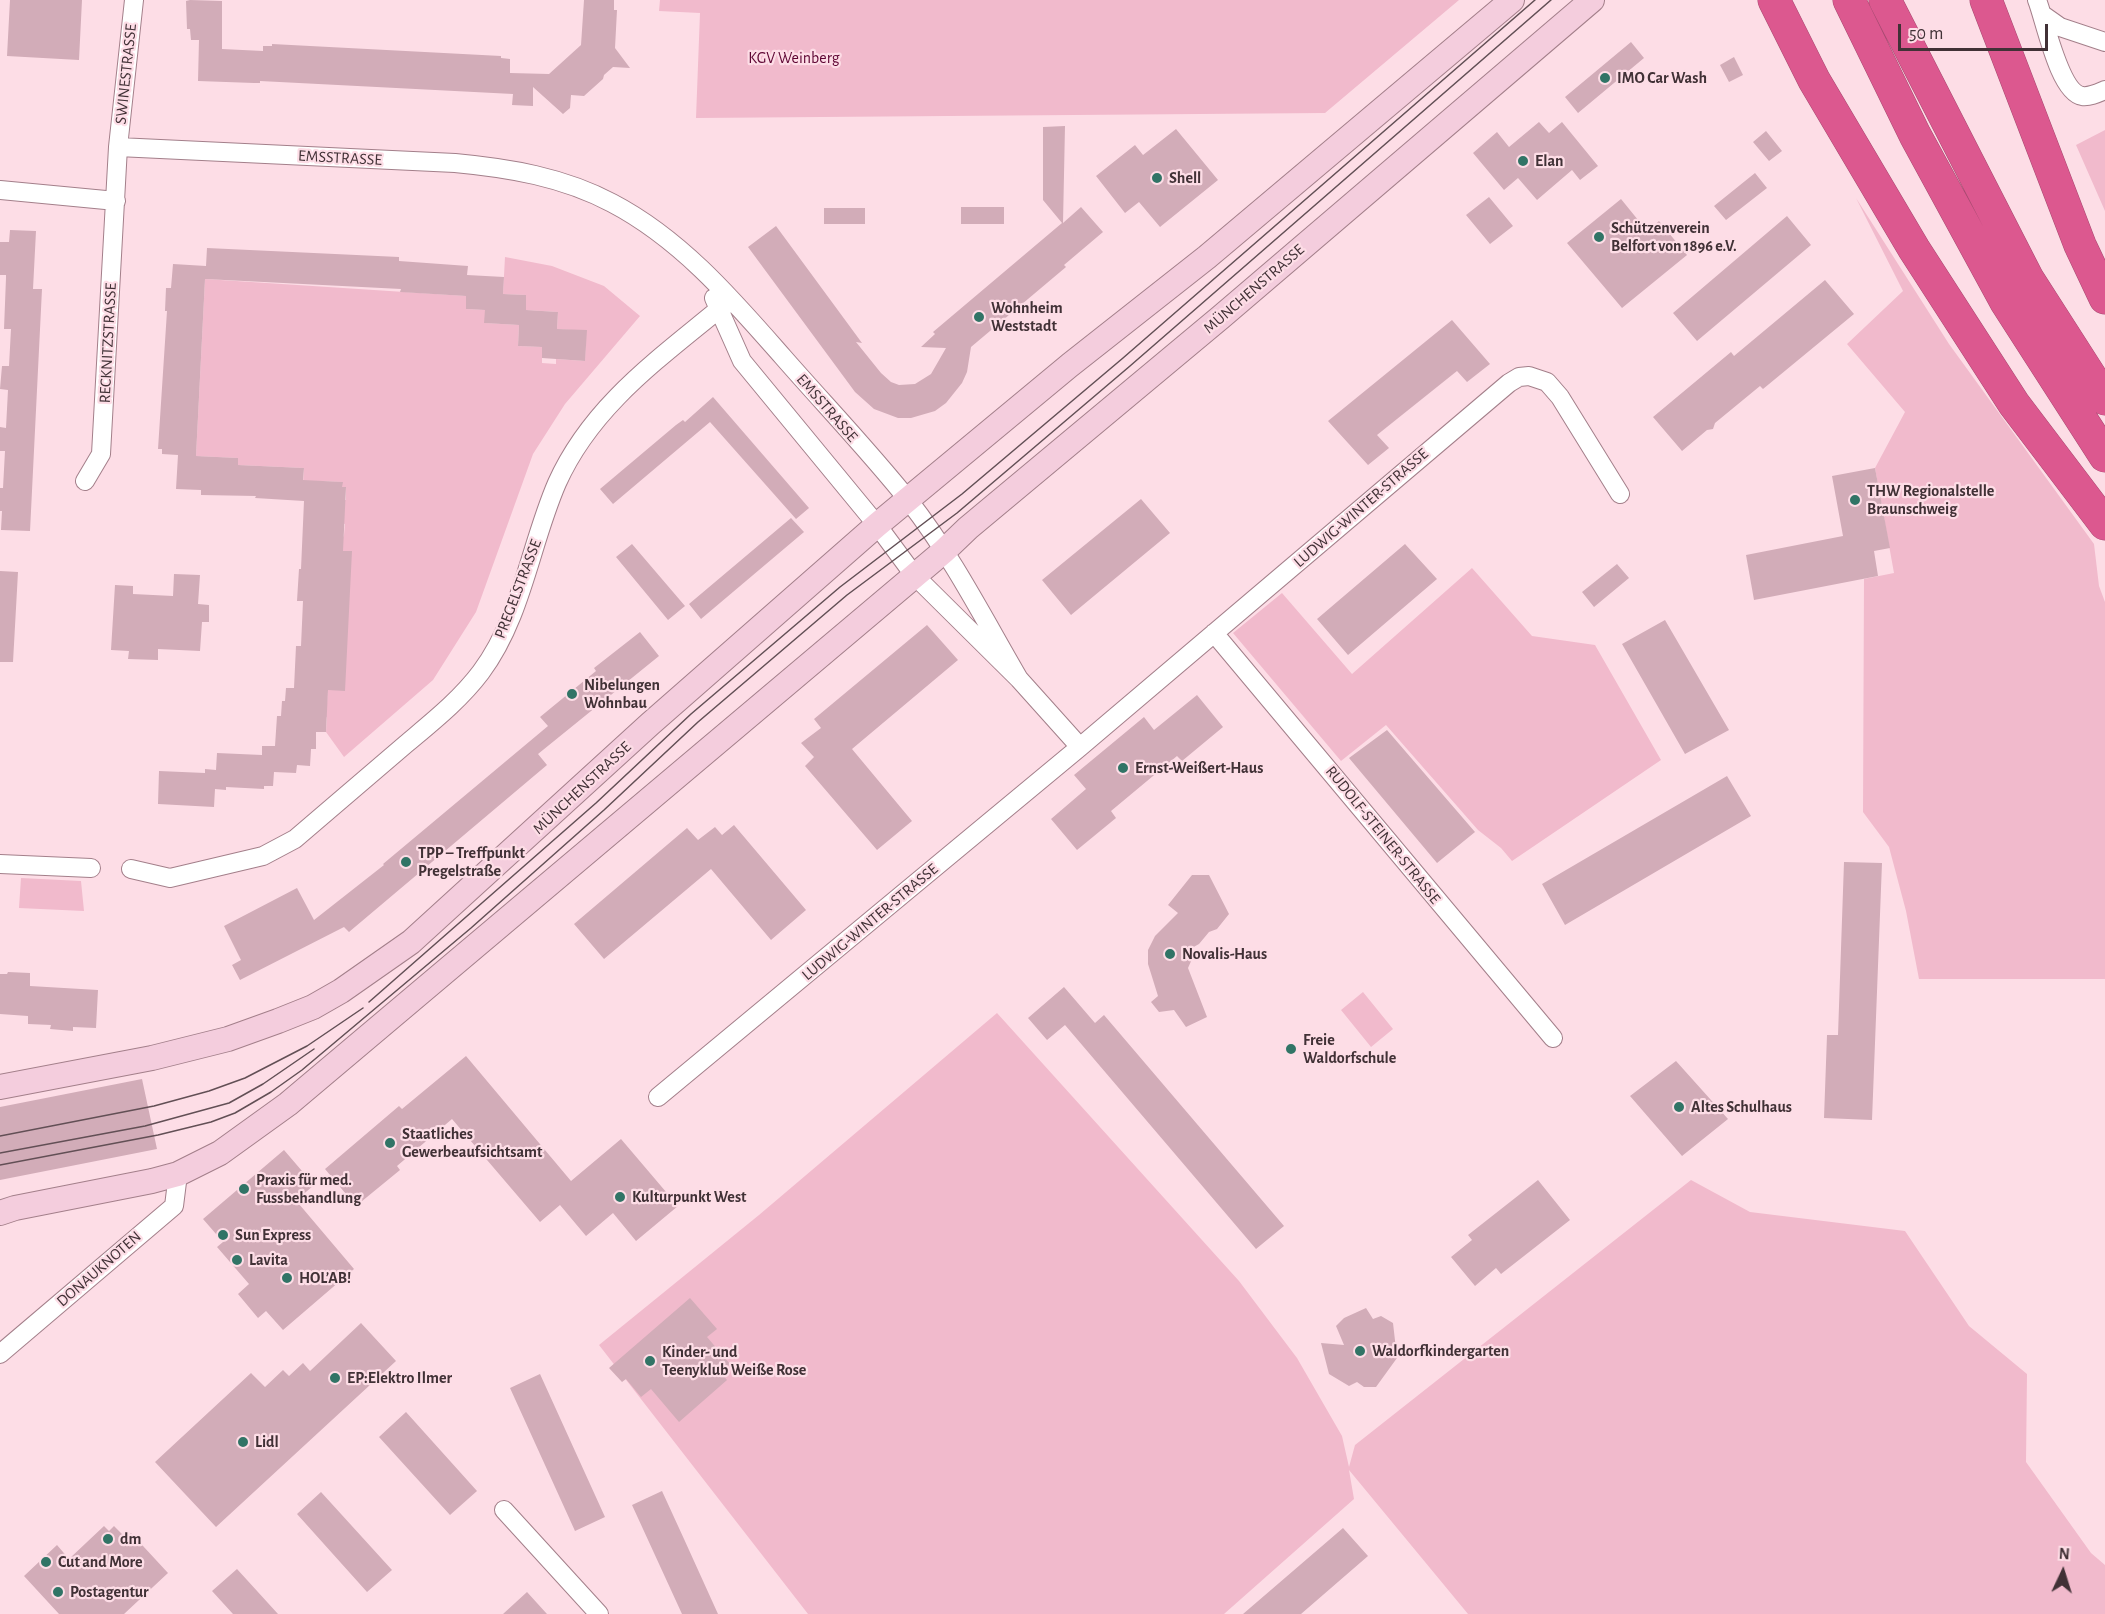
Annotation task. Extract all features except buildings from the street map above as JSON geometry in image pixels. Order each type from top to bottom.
[{"type":"highway","points":[[1774,0],[1814,80],[1920,259],[2014,404],[2105,524]]},
{"type":"highway","points":[[1849,0],[1915,135],[2006,302],[2105,456]]},
{"type":"highway","points":[[1885,0],[2028,279],[2105,399]]},
{"type":"highway","points":[[1986,0],[2080,245],[2105,298]]},
{"type":"main road","name":"MÜNCHENSTRASSE","points":[[0,1087],[129,1063],[228,1039],[313,1007],[341,991],[411,942],[650,724],[877,525],[1070,365],[1207,257],[1512,0]]},
{"type":"main road","name":"MÜNCHENSTRASSE","points":[[178,1174],[220,1153],[288,1104],[944,551],[968,528],[1212,324],[1592,0]]},
{"type":"main road","points":[[5,1210],[178,1174]]},
{"type":"street","name":"SWINESTRASSE","points":[[118,147],[134,0]]},
{"type":"street","points":[[2040,8],[2060,27],[2105,42]]},
{"type":"street","points":[[2040,8],[2066,83],[2073,92],[2082,96],[2094,95],[2105,90]]},
{"type":"street","points":[[0,190],[116,201],[118,147]]},
{"type":"street","name":"EMSSTRASSE","points":[[118,147],[455,163],[525,172],[577,187],[627,211],[654,228],[683,251],[703,272],[726,305],[908,500],[944,551]]},
{"type":"street","name":"RECKNITZSTRASSE","points":[[85,481],[101,454],[116,201]]},
{"type":"street","name":"EMSSTRASSE","points":[[726,305],[742,361],[877,525]]},
{"type":"street","name":"PREGELSTRASSE","points":[[131,869],[170,878],[237,863],[279,849],[295,839],[445,711],[480,673],[494,653],[509,621],[557,484],[591,427],[624,388],[726,305]]},
{"type":"street","name":"LUDWIG-WINTER-STRASSE","points":[[658,1097],[1080,747],[1509,383],[1519,377],[1529,376],[1547,382],[1560,397],[1620,494]]},
{"type":"street","points":[[877,525],[914,575],[1019,679],[1080,747]]},
{"type":"street","points":[[944,551],[1019,679]]},
{"type":"street","name":"RUDOLF-STEINER-STRASSE","points":[[1214,633],[1553,1038]]},
{"type":"street","points":[[0,864],[92,868]]},
{"type":"street","name":"DONAUKNOTEN","points":[[0,1353],[174,1206],[178,1174]]},
{"type":"street","points":[[504,1510],[598,1614]]},
{"type":"green space","name":"KGV Weinberg","points":[[660,0],[1459,0],[1325,113],[696,118],[700,13],[659,11]]},
{"type":"green space","points":[[2105,130],[2105,211],[2076,145]]},
{"type":"green space","points":[[1856,198],[1949,344],[2094,544],[2099,586],[2105,602],[2105,979],[1919,979],[1906,911],[1889,847],[1863,812],[1864,579],[1894,573],[1875,468],[1905,412],[1847,344],[1903,291]]},
{"type":"green space","points":[[505,257],[552,266],[604,286],[640,316],[565,404],[533,454],[476,612],[433,680],[344,757],[326,732],[327,718],[318,703],[327,703],[337,551],[344,535],[345,524],[340,523],[342,500],[346,500],[346,488],[342,487],[342,482],[303,483],[304,468],[238,465],[238,458],[196,456],[205,279],[466,296],[466,309],[485,310],[485,323],[519,325],[518,346],[542,347],[542,363],[556,364],[556,359],[585,361],[586,331],[557,329],[558,312],[526,310],[526,295],[503,294]]},
{"type":"green space","points":[[1472,568],[1532,636],[1595,645],[1661,760],[1512,861],[1501,848],[1478,830],[1386,725],[1341,761],[1233,633],[1282,593],[1352,674]]},
{"type":"green space","points":[[21,878],[81,881],[84,911],[19,908]]},
{"type":"green space","points":[[1363,992],[1393,1029],[1371,1047],[1341,1010]]},
{"type":"green space","points":[[997,1013],[1239,1281],[1297,1358],[1342,1436],[1349,1467],[1355,1445],[1691,1180],[1750,1212],[1905,1231],[1969,1326],[2027,1374],[2026,1462],[2091,1553],[2105,1565],[2105,1614],[1468,1614],[1349,1470],[1354,1499],[1224,1614],[808,1614],[599,1345],[759,1215]]},
{"type":"tram line","points":[[369,1002],[596,803],[691,714],[840,587],[962,494],[1123,358],[1535,0]]},
{"type":"tram line","points":[[0,1165],[158,1135],[211,1122],[235,1113],[302,1070],[471,928],[604,810],[698,722],[847,595],[957,513],[1130,366],[1551,0]]},
{"type":"tram line","points":[[0,1136],[154,1106],[209,1091],[245,1078],[307,1046],[363,1008]]},
{"type":"tram line","points":[[0,1153],[145,1126],[229,1103],[263,1084],[314,1049]]},
{"type":"place","name":"IMO Car Wash","points":[[1605,78]]},
{"type":"place","name":"Elan","points":[[1523,161]]},
{"type":"place","name":"Shell","points":[[1157,178]]},
{"type":"place","name":"Schützenverein Belfort von 1896 e.V.","points":[[1599,237]]},
{"type":"place","name":"Wohnheim Weststadt","points":[[979,317]]},
{"type":"place","name":"THW Regionalstelle Braunschweig","points":[[1855,500]]},
{"type":"place","name":"Nibelungen Wohnbau","points":[[572,694]]},
{"type":"place","name":"Ernst-Weißert-Haus","points":[[1123,768]]},
{"type":"place","name":"TPP – Treffpunkt Pregelstraße","points":[[406,862]]},
{"type":"place","name":"Novalis-Haus","points":[[1170,954]]},
{"type":"place","name":"Freie Waldorfschule","points":[[1291,1049]]},
{"type":"place","name":"Altes Schulhaus","points":[[1679,1107]]},
{"type":"place","name":"Staatliches Gewerbeaufsichtsamt","points":[[390,1143]]},
{"type":"place","name":"Praxis für med. Fussbehandlung","points":[[244,1189]]},
{"type":"place","name":"Kulturpunkt West","points":[[620,1197]]},
{"type":"place","name":"Sun Express","points":[[223,1235]]},
{"type":"place","name":"Lavita","points":[[237,1260]]},
{"type":"place","name":"HOL’AB!","points":[[287,1278]]},
{"type":"place","name":"Waldorfkindergarten","points":[[1360,1351]]},
{"type":"place","name":"Kinder- und Teenyklub Weiße Rose","points":[[650,1361]]},
{"type":"place","name":"EP:Elektro Ilmer","points":[[335,1378]]},
{"type":"place","name":"Lidl","points":[[243,1442]]},
{"type":"place","name":"dm","points":[[108,1539]]},
{"type":"place","name":"Cut and More","points":[[46,1562]]},
{"type":"place","name":"Postagentur","points":[[58,1592]]}]
